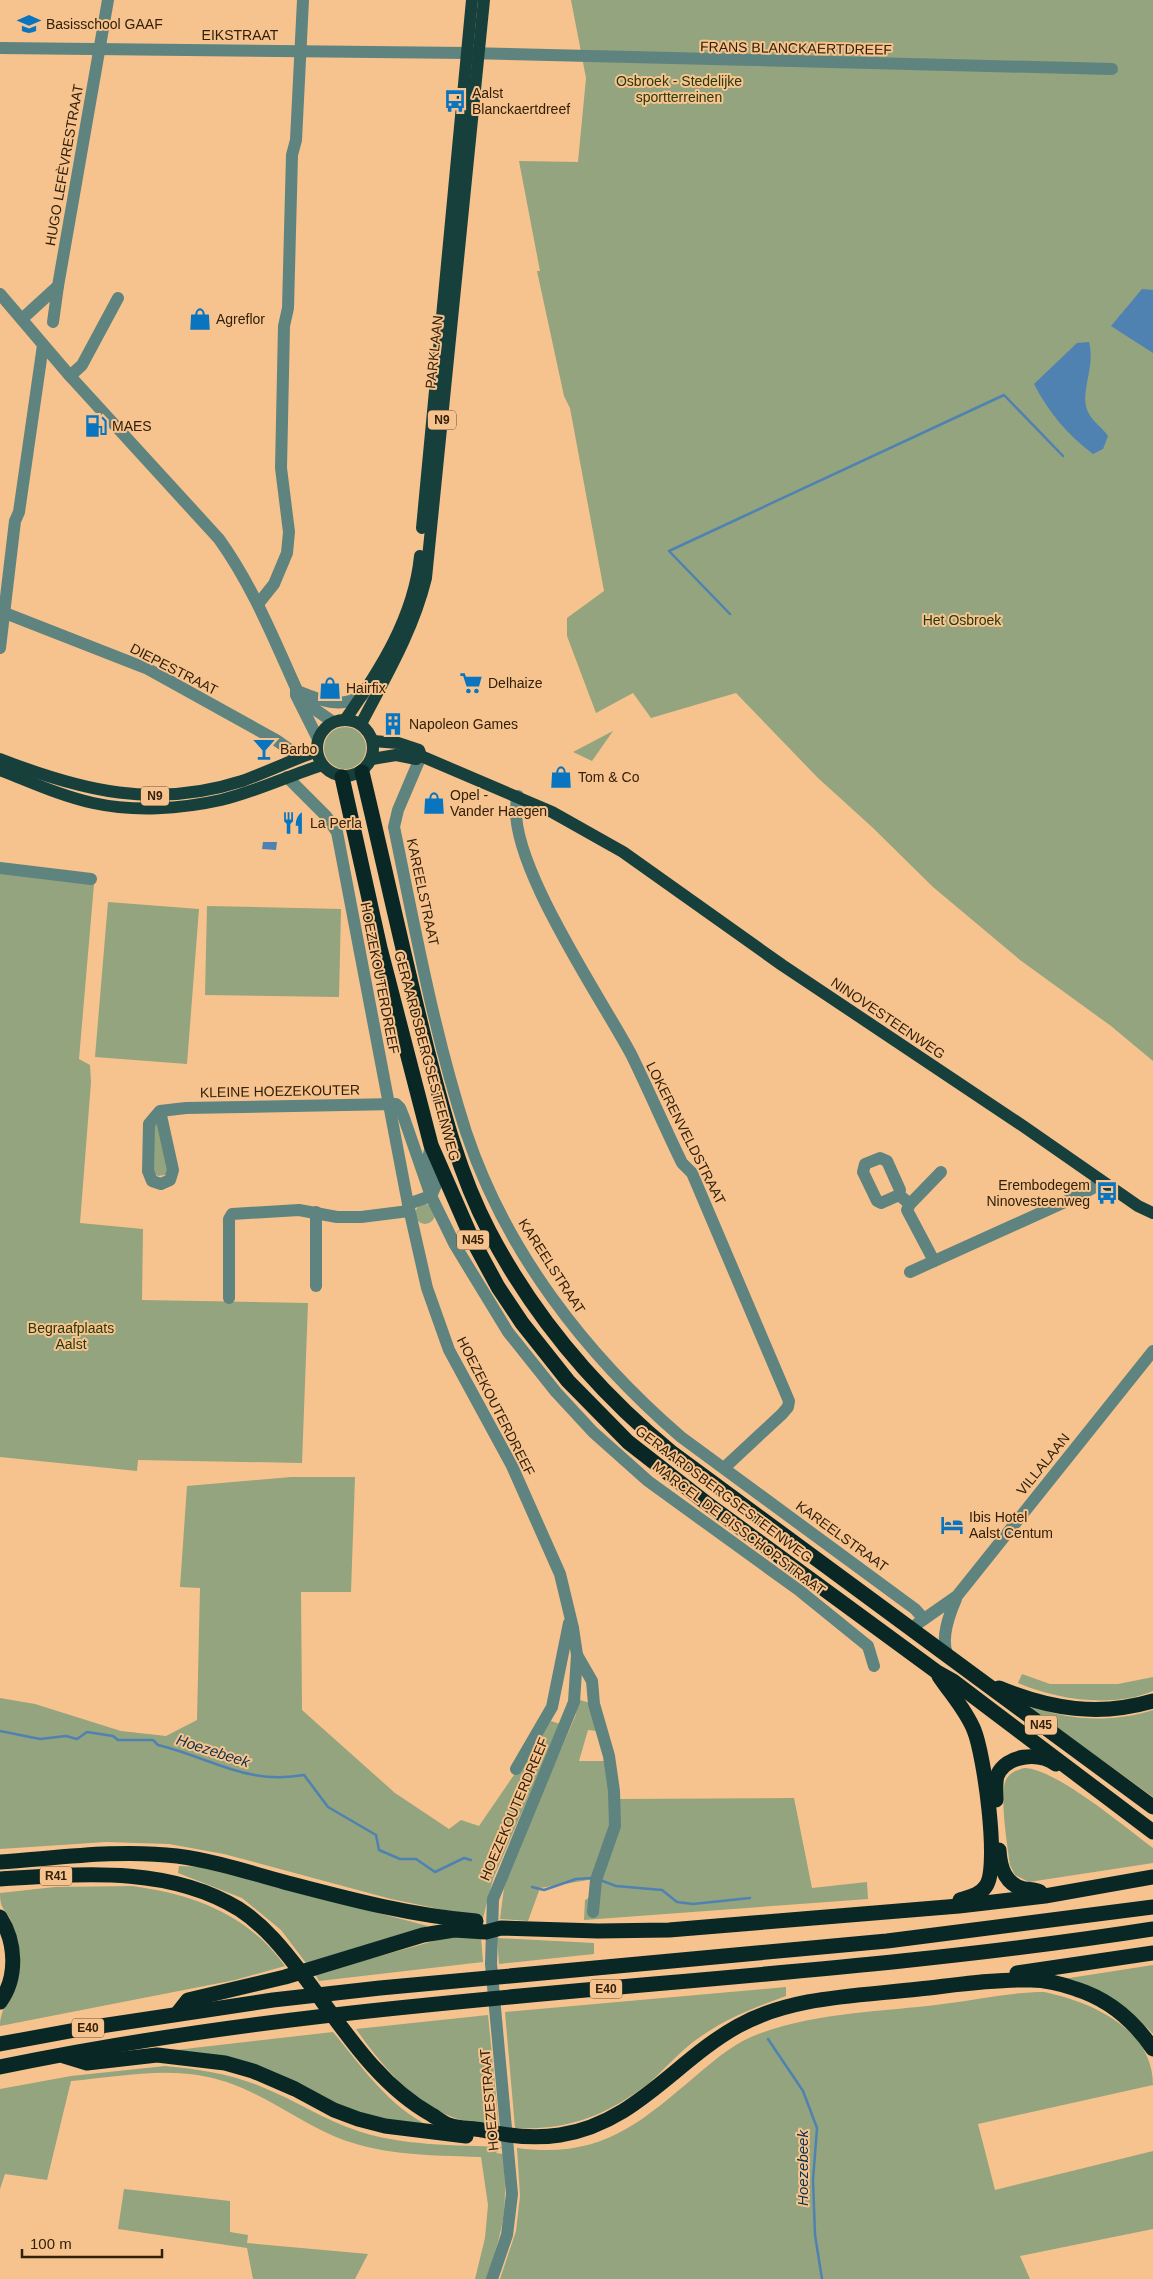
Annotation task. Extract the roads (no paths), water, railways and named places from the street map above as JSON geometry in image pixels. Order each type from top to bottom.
[{"type":"highway","name":"GERAARDSBERGSESTEENWEG","points":[[362,772],[400,943],[451,1139],[488,1229],[514,1277],[560,1341],[607,1394],[641,1428],[678,1458],[1153,1807]]},
{"type":"highway","name":"GERAARDSBERGSESTEENWEG","points":[[342,777],[380,948],[431,1145],[472,1239],[498,1287],[545,1354],[605,1420],[628,1442],[674,1479],[937,1672],[953,1681],[1153,1832]]},
{"type":"highway","points":[[937,1672],[964,1710],[975,1731],[986,1780],[991,1856],[991,1871],[987,1885],[974,1896],[948,1906]]},
{"type":"highway","points":[[980,1680],[1041,1702],[1073,1709],[1106,1710],[1153,1701]]},
{"type":"highway","points":[[1045,1896],[1036,1889],[1015,1885],[1002,1870],[996,1781],[1001,1770],[1007,1764],[1022,1758],[1043,1758],[1070,1771]]},
{"type":"highway","name":"R41","points":[[0,1862],[103,1854],[177,1856],[226,1865],[378,1906],[425,1916],[488,1922],[494,1937]]},
{"type":"highway","name":"R41","points":[[0,1879],[112,1874],[178,1884],[224,1901],[259,1923],[286,1951],[365,2057],[396,2090],[416,2106],[449,2125],[494,2134]]},
{"type":"highway","points":[[177,2014],[188,2000],[285,1977],[423,1935],[454,1930],[486,1932],[494,1937],[589,1931],[669,1930],[1045,1896],[1153,1877]]},
{"type":"highway","name":"E40","points":[[0,2044],[177,2014],[380,1988],[887,1941],[1153,1907]]},
{"type":"highway","points":[[0,1917],[10,1939],[13,1964],[10,1981],[0,2002]]},
{"type":"highway","name":"E40","points":[[0,2067],[60,2054],[289,2020],[885,1964],[1072,1942],[1153,1929]]},
{"type":"highway","points":[[991,1981],[998,1975],[1153,1954]]},
{"type":"highway","points":[[60,2054],[87,2063],[157,2055],[224,2063],[253,2072],[295,2090],[334,2110],[384,2126],[447,2135],[481,2137],[494,2134],[525,2137],[560,2135],[608,2122],[656,2088],[704,2047],[740,2024],[773,2011],[815,2001],[991,1981],[1031,1980],[1053,1983],[1087,1992],[1123,2014],[1144,2035],[1153,2048]]},
{"type":"main road","name":"PARKLAAN","points":[[361,724],[406,640],[419,606],[426,578],[473,53],[472,0]]},
{"type":"main road","name":"PARKLAAN","points":[[339,721],[363,695],[405,620],[419,564],[473,53],[484,0]]},
{"type":"main road","points":[[339,721],[361,724],[373,740],[372,759],[362,772],[342,777],[328,772],[322,765],[318,745],[323,731],[339,721]]},
{"type":"main road","points":[[372,759],[396,755],[416,759],[421,756],[419,750],[373,740]]},
{"type":"main road","name":"N9","points":[[0,759],[86,788],[118,794],[158,796],[214,789],[242,781],[300,757],[318,745]]},
{"type":"main road","name":"NINOVESTEENWEG","points":[[421,756],[518,796],[569,820],[624,852],[782,965],[1024,1126],[1138,1206],[1153,1213]]},
{"type":"main road","name":"N9","points":[[0,770],[62,794],[94,803],[126,807],[168,808],[222,800],[322,765]]},
{"type":"main road","name":"NINOVESTEENWEG","points":[[1138,1206],[1141,1213],[1153,1222]]},
{"type":"street","name":"HUGO LEFÈVRESTRAAT","points":[[53,322],[108,0]]},
{"type":"street","points":[[258,604],[274,584],[287,553],[289,532],[281,468],[284,326],[288,308],[292,156],[296,140],[303,0]]},
{"type":"street","name":"EIKSTRAAT","points":[[0,48],[473,53]]},
{"type":"street","name":"FRANS BLANCKAERTDREEF","points":[[473,53],[1112,70]]},
{"type":"street","points":[[22,319],[58,286]]},
{"type":"street","points":[[0,294],[70,376],[219,539],[236,562],[258,604],[298,690],[313,708],[339,721]]},
{"type":"street","points":[[70,376],[82,365],[118,298]]},
{"type":"street","points":[[0,648],[2,612],[15,521],[19,512],[43,345]]},
{"type":"street","name":"DIEPESTRAAT","points":[[2,612],[148,669],[276,740],[300,757]]},
{"type":"street","points":[[298,690],[322,701],[338,703],[347,703],[363,695]]},
{"type":"street","points":[[298,690],[296,695],[318,745]]},
{"type":"street","name":"KAREELSTRAAT","points":[[421,756],[398,810],[394,827],[442,1045],[466,1132],[506,1224],[558,1307],[597,1355],[648,1408],[681,1437],[915,1609],[924,1619]]},
{"type":"street","name":"HOEZEKOUTERDREEF","points":[[286,777],[326,816],[337,832],[395,1106],[409,1208],[426,1288],[439,1326],[461,1375],[512,1466],[560,1574],[577,1655],[574,1702],[552,1761],[500,1878],[493,1899],[491,1916]]},
{"type":"street","name":"LOKERENVELDSTRAAT","points":[[518,796],[514,807],[517,830],[540,894],[632,1056],[682,1163],[692,1173],[789,1401],[788,1407],[782,1414],[724,1468]]},
{"type":"street","points":[[0,868],[91,879]]},
{"type":"street","name":"HOEZEKOUTERDREEF","points":[[395,1106],[443,1221]]},
{"type":"street","name":"KLEINE HOEZEKOUTER","points":[[160,1111],[186,1108],[395,1106]]},
{"type":"street","points":[[160,1111],[173,1170],[170,1180],[161,1184],[152,1181],[148,1171],[149,1124],[160,1111]]},
{"type":"street","points":[[229,1298],[230,1216],[236,1212],[299,1210],[316,1212],[336,1218],[409,1208],[431,1196],[436,1185],[428,1159],[431,1145]]},
{"type":"street","points":[[934,1261],[908,1215],[910,1204],[941,1172]]},
{"type":"street","points":[[910,1272],[1093,1188],[1100,1180]]},
{"type":"street","points":[[899,1195],[910,1204]]},
{"type":"street","points":[[316,1212],[316,1286]]},
{"type":"street","name":"MARCEL DE BISSCHOPSTRAAT","points":[[443,1221],[484,1296],[508,1332],[556,1392],[593,1432],[648,1480],[800,1591],[868,1646],[874,1666]]},
{"type":"street","name":"VILLALAAN","points":[[911,1629],[957,1596],[1153,1351]]},
{"type":"street","name":"VILLALAAN","points":[[950,1658],[946,1650],[948,1619],[957,1596]]},
{"type":"street","name":"HOEZEKOUTERDREEF","points":[[516,1769],[552,1708],[570,1618]]},
{"type":"street","name":"HOEZEKOUTERDREEF","points":[[577,1655],[592,1681],[594,1704],[609,1756],[614,1791],[615,1826],[596,1880],[593,1912]]},
{"type":"street","name":"HOEZESTRAAT","points":[[491,1916],[494,1937],[497,2027],[512,2194],[507,2236],[492,2279]]},
{"type":"water","points":[[1142,289],[1153,290],[1153,353],[1111,326]]},
{"type":"water","points":[[1089,342],[1091,361],[1085,396],[1086,404],[1090,415],[1108,436],[1103,449],[1093,454],[1059,422],[1034,384],[1077,343]]},
{"type":"water","points":[[263,842],[277,842],[276,850],[262,849]]},
{"type":"waterway","points":[[730,614],[669,551],[1004,395],[1063,456]]},
{"type":"waterway","name":"Hoezebeek","points":[[0,1731],[40,1739],[66,1736],[77,1739],[87,1732],[113,1736],[118,1740],[153,1740],[158,1745],[246,1773],[283,1777],[304,1775],[328,1807],[376,1835],[379,1850],[400,1859],[416,1859],[435,1872],[464,1858],[471,1860]]},
{"type":"waterway","name":"Hoezebeek","points":[[532,1887],[544,1890],[576,1879],[592,1878]]},
{"type":"waterway","name":"Hoezebeek","points":[[600,1880],[616,1886],[662,1890],[677,1902],[693,1904],[750,1898]]},
{"type":"waterway","name":"Hoezebeek","points":[[768,2039],[803,2091],[817,2128],[813,2180],[815,2235],[822,2279]]},
{"type":"place","name":"Basisschool GAAF","points":[[29,24]]},
{"type":"place","name":"Aalst Blanckaertdreef","points":[[455,101]]},
{"type":"place","name":"Agreflor","points":[[200,319]]},
{"type":"place","name":"MAES","points":[[96,426]]},
{"type":"place","name":"Delhaize","points":[[471,683]]},
{"type":"place","name":"Hairfix","points":[[330,688]]},
{"type":"place","name":"Napoleon Games","points":[[393,724]]},
{"type":"place","name":"Barbo","points":[[264,749]]},
{"type":"place","name":"Tom & Co","points":[[561,777]]},
{"type":"place","name":"Opel - Vander Haegen","points":[[434,803]]},
{"type":"place","name":"La Perla","points":[[293,823]]},
{"type":"place","name":"Erembodegem Ninovesteenweg","points":[[1107,1193]]},
{"type":"place","name":"Ibis Hotel Aalst Centum","points":[[952,1525]]},
{"type":"park label","name":"Osbroek - Stedelijke sportterreinen","points":[[679,89]]},
{"type":"park label","name":"Het Osbroek","points":[[962,620]]},
{"type":"park label","name":"Begraafplaats Aalst","points":[[71,1336]]}]
